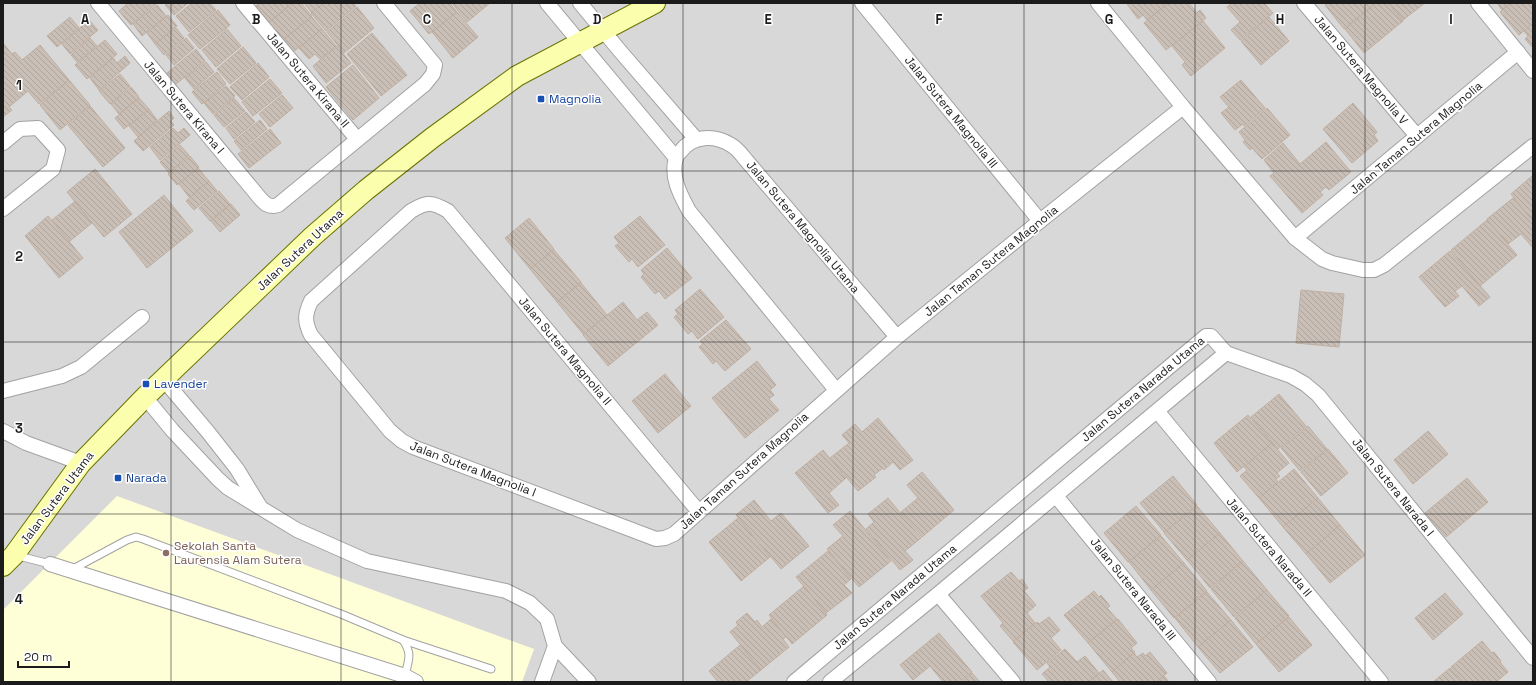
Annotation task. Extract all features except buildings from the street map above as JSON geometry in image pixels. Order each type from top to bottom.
[{"type":"street","name":"Jalan Sutera Kirana I","points":[[98,3],[266,204],[273,207],[278,205],[357,139]]},
{"type":"street","name":"Jalan Sutera Kirana II","points":[[243,3],[357,139]]},
{"type":"street","points":[[357,139],[425,84],[433,74],[435,64],[384,3]]},
{"type":"street","points":[[547,3],[676,158]]},
{"type":"street","points":[[580,3],[696,138],[685,145],[676,158],[675,176],[680,194],[689,211],[836,390]]},
{"type":"street","name":"Jalan Sutera Utama","points":[[8,560],[81,463],[144,397],[164,380],[313,236],[366,190],[432,138],[517,76],[580,43],[603,29],[655,3]]},
{"type":"street","name":"Jalan Sutera Magnolia III","points":[[862,3],[1040,221]]},
{"type":"street","points":[[1098,3],[1183,107],[1295,238],[1322,259],[1363,270],[1374,270],[1384,265],[1533,146]]},
{"type":"street","name":"Jalan Sutera Magnolia V","points":[[1304,3],[1417,136]]},
{"type":"street","points":[[1478,3],[1533,71]]},
{"type":"street","name":"Jalan Taman Sutera Magnolia","points":[[1295,238],[1518,52]]},
{"type":"street","name":"Jalan Taman Sutera Magnolia","points":[[674,534],[897,337],[1183,107]]},
{"type":"street","points":[[3,143],[20,129],[38,128],[58,150],[53,169],[3,209]]},
{"type":"street","name":"Jalan Sutera Magnolia Utama","points":[[696,138],[716,138],[732,145],[897,337]]},
{"type":"street","name":"Jalan Sutera Magnolia I","points":[[423,204],[411,211],[311,300],[306,312],[306,326],[311,335],[390,431],[402,441],[413,447],[656,539],[666,538],[674,534]]},
{"type":"street","name":"Jalan Sutera Magnolia II","points":[[423,204],[437,205],[448,212],[699,512]]},
{"type":"street","points":[[3,391],[62,376],[81,367],[142,317]]},
{"type":"street","name":"Jalan Sutera Narada Utama","points":[[794,682],[1206,336],[1211,336],[1226,353],[1158,412],[830,682]]},
{"type":"street","name":"Jalan Sutera Narada I","points":[[1226,353],[1291,376],[1305,384],[1318,395],[1533,658]]},
{"type":"street","points":[[164,380],[237,469],[260,507]]},
{"type":"street","points":[[144,397],[218,479],[228,488],[297,530],[367,560],[506,591],[530,603],[547,619],[555,646],[589,682]]},
{"type":"street","name":"Jalan Sutera Narada II","points":[[1158,412],[1381,682]]},
{"type":"street","points":[[3,430],[26,443],[81,463]]},
{"type":"street","name":"Jalan Sutera Narada III","points":[[1056,496],[1209,682]]},
{"type":"street","points":[[50,564],[411,679]]},
{"type":"street","points":[[938,594],[1013,682]]},
{"type":"street","points":[[542,682],[555,646]]},
{"type":"lane","points":[[71,570],[136,537],[341,614],[403,640],[491,669]]},
{"type":"lane","points":[[8,560],[50,564]]},
{"type":"lane","points":[[403,640],[409,650],[411,679]]},
{"type":"shaded area","points":[[3,3],[1533,3],[1533,682],[3,682]]},
{"type":"shaded area","name":"Sekolah Santa Laurensia Alam Sutera","points":[[117,496],[534,649],[522,682],[3,682],[3,610]]},
{"type":"place","name":"Magnolia","points":[[541,99]]},
{"type":"place","name":"Lavender","points":[[146,384]]},
{"type":"place","name":"Narada","points":[[118,478]]},
{"type":"place","name":"Sekolah Santa Laurensia Alam Sutera","points":[[166,553]]}]
